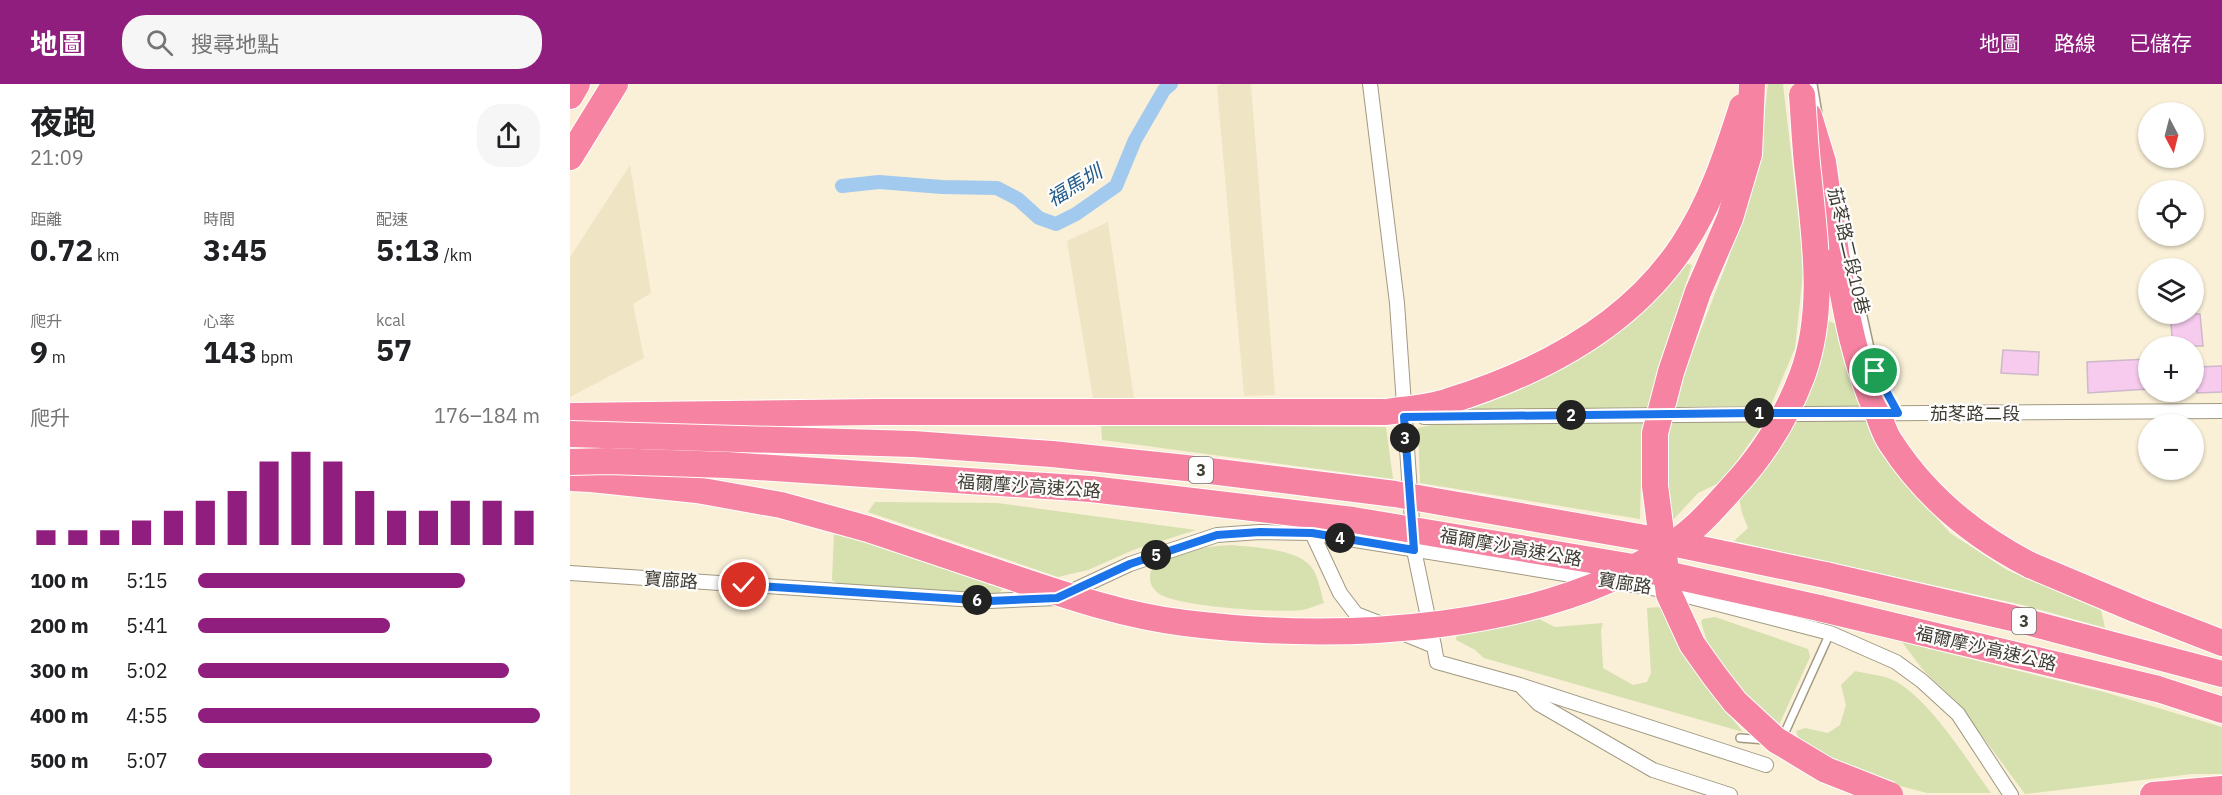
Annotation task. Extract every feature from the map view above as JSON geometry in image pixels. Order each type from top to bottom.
[{"type":"highway","points":[[570,96],[577,84]]},
{"type":"highway","points":[[570,157],[615,84]]},
{"type":"highway","points":[[570,416],[878,412],[1267,414],[1386,412],[1447,402],[1540,366],[1567,351],[1619,316],[1652,286],[1684,245],[1704,207],[1724,164],[1751,84]]},
{"type":"highway","points":[[1751,84],[1749,154],[1730,218],[1698,292],[1671,372],[1655,433],[1655,486],[1670,594],[1692,644],[1714,675],[1736,702],[1776,740],[1826,770],[1890,795]]},
{"type":"highway","points":[[570,478],[696,490],[782,505],[868,529],[1106,607],[1183,623],[1308,631],[1400,627],[1460,622],[1570,596],[1633,568],[1680,538],[1719,502],[1750,468],[1783,420],[1802,375],[1813,330],[1817,291],[1817,250],[1808,170],[1806,88]]},
{"type":"highway","points":[[1806,88],[1823,162],[1851,336],[1870,398],[1890,442],[1926,490],[1965,525],[2005,552],[2030,565],[2222,642]]},
{"type":"highway","name":"福爾摩沙高速公路","points":[[570,434],[913,444],[1052,454],[1395,494],[1761,561],[2012,618],[2222,674]]},
{"type":"highway","name":"福爾摩沙高速公路","points":[[570,462],[728,465],[1091,489],[1353,520],[1650,571],[1831,611],[2158,689],[2222,710]]},
{"type":"highway","points":[[2153,795],[2222,789]]},
{"type":"street","points":[[1370,84],[1397,303],[1414,550],[1437,662],[1520,685],[1766,765]]},
{"type":"street","name":"茄苳路二段","points":[[1404,417],[2222,411]]},
{"type":"street","name":"寶廍路","points":[[570,573],[990,601],[1057,598],[1130,564],[1217,535],[1260,532],[1312,533],[1664,590],[1830,633],[1896,662],[1922,681],[1958,714],[2011,795]]},
{"type":"street","points":[[1312,533],[1340,593],[1356,614],[1434,646]]},
{"type":"street","points":[[1520,685],[1539,704],[1653,770],[1730,795]]},
{"type":"lane","name":"茄苳路二段10巷","points":[[1806,88],[1815,102],[1835,191]]},
{"type":"lane","name":"茄苳路二段10巷","points":[[1845,235],[1875,371],[1898,413]]},
{"type":"lane","points":[[1740,738],[1764,741],[1786,730],[1830,633]]},
{"type":"shaded area","points":[[1251,84],[1275,395],[1244,396],[1217,86]]},
{"type":"shaded area","points":[[630,165],[651,293],[633,304],[644,358],[570,397],[570,257]]},
{"type":"shaded area","points":[[1108,222],[1134,399],[1093,398],[1067,241]]},
{"type":"green space","points":[[1768,84],[1783,84],[1804,264],[1795,348],[1763,424],[1723,481],[1698,493],[1674,519],[1670,519],[1662,490],[1665,445],[1683,376],[1728,260],[1760,149]]},
{"type":"green space","points":[[1685,263],[1692,265],[1657,372],[1642,440],[1640,519],[1420,483],[1418,428],[1454,420],[1454,409],[1520,388],[1558,370],[1608,334]]},
{"type":"green space","points":[[1822,318],[1836,324],[1850,381],[1873,433],[1903,480],[1950,533],[2007,570],[2101,610],[2105,628],[2023,605],[1734,541],[1748,528],[1739,498]]},
{"type":"green space","points":[[1101,425],[1386,427],[1393,479],[1102,440]]},
{"type":"green space","points":[[875,502],[997,503],[1196,530],[1133,550],[1088,570],[1058,577],[868,512]]},
{"type":"green space","points":[[834,534],[851,536],[976,577],[1002,589],[999,593],[988,595],[843,586],[832,580]]},
{"type":"green space","points":[[1232,545],[1278,550],[1308,563],[1319,583],[1324,603],[1290,611],[1228,608],[1168,598],[1158,593],[1152,586],[1150,578],[1152,569],[1170,556],[1197,549]]},
{"type":"green space","points":[[1661,607],[1676,631],[1682,652],[1743,732],[1484,658],[1475,650],[1456,640],[1458,629],[1537,618],[1555,627],[1603,623],[1601,630],[1603,668],[1633,685],[1647,682],[1651,673],[1647,608]]},
{"type":"green space","points":[[1715,617],[1808,649],[1810,657],[1779,725],[1753,706],[1710,651],[1701,622],[1703,619]]},
{"type":"green space","points":[[1902,642],[2104,692],[2222,727],[2222,774],[2192,774],[2025,794],[1957,702],[1923,670]]},
{"type":"green space","points":[[1855,671],[1891,679],[1922,702],[1948,732],[1991,793],[1927,793],[1870,778],[1800,742],[1796,731],[1805,728],[1828,733],[1840,725],[1846,705],[1841,685]]},
{"type":"building","points":[[2171,324],[2201,324],[2202,336],[2172,336]]},
{"type":"building","points":[[2003,350],[2039,352],[2038,375],[2001,373]]},
{"type":"building","points":[[2138,359],[2138,390],[2088,393],[2087,362]]},
{"type":"building","points":[[2222,366],[2222,392],[2204,393],[2204,367]]},
{"type":"waterway","name":"福馬圳","points":[[842,186],[879,182],[997,188],[1018,199],[1039,218],[1056,224],[1076,214],[1116,186],[1135,140],[1164,90],[1171,84]]},
{"type":"route","points":[[744,585],[990,601],[1057,598],[1130,564],[1217,535],[1260,532],[1312,533],[1414,550],[1404,417],[1898,413],[1875,371]]}]
